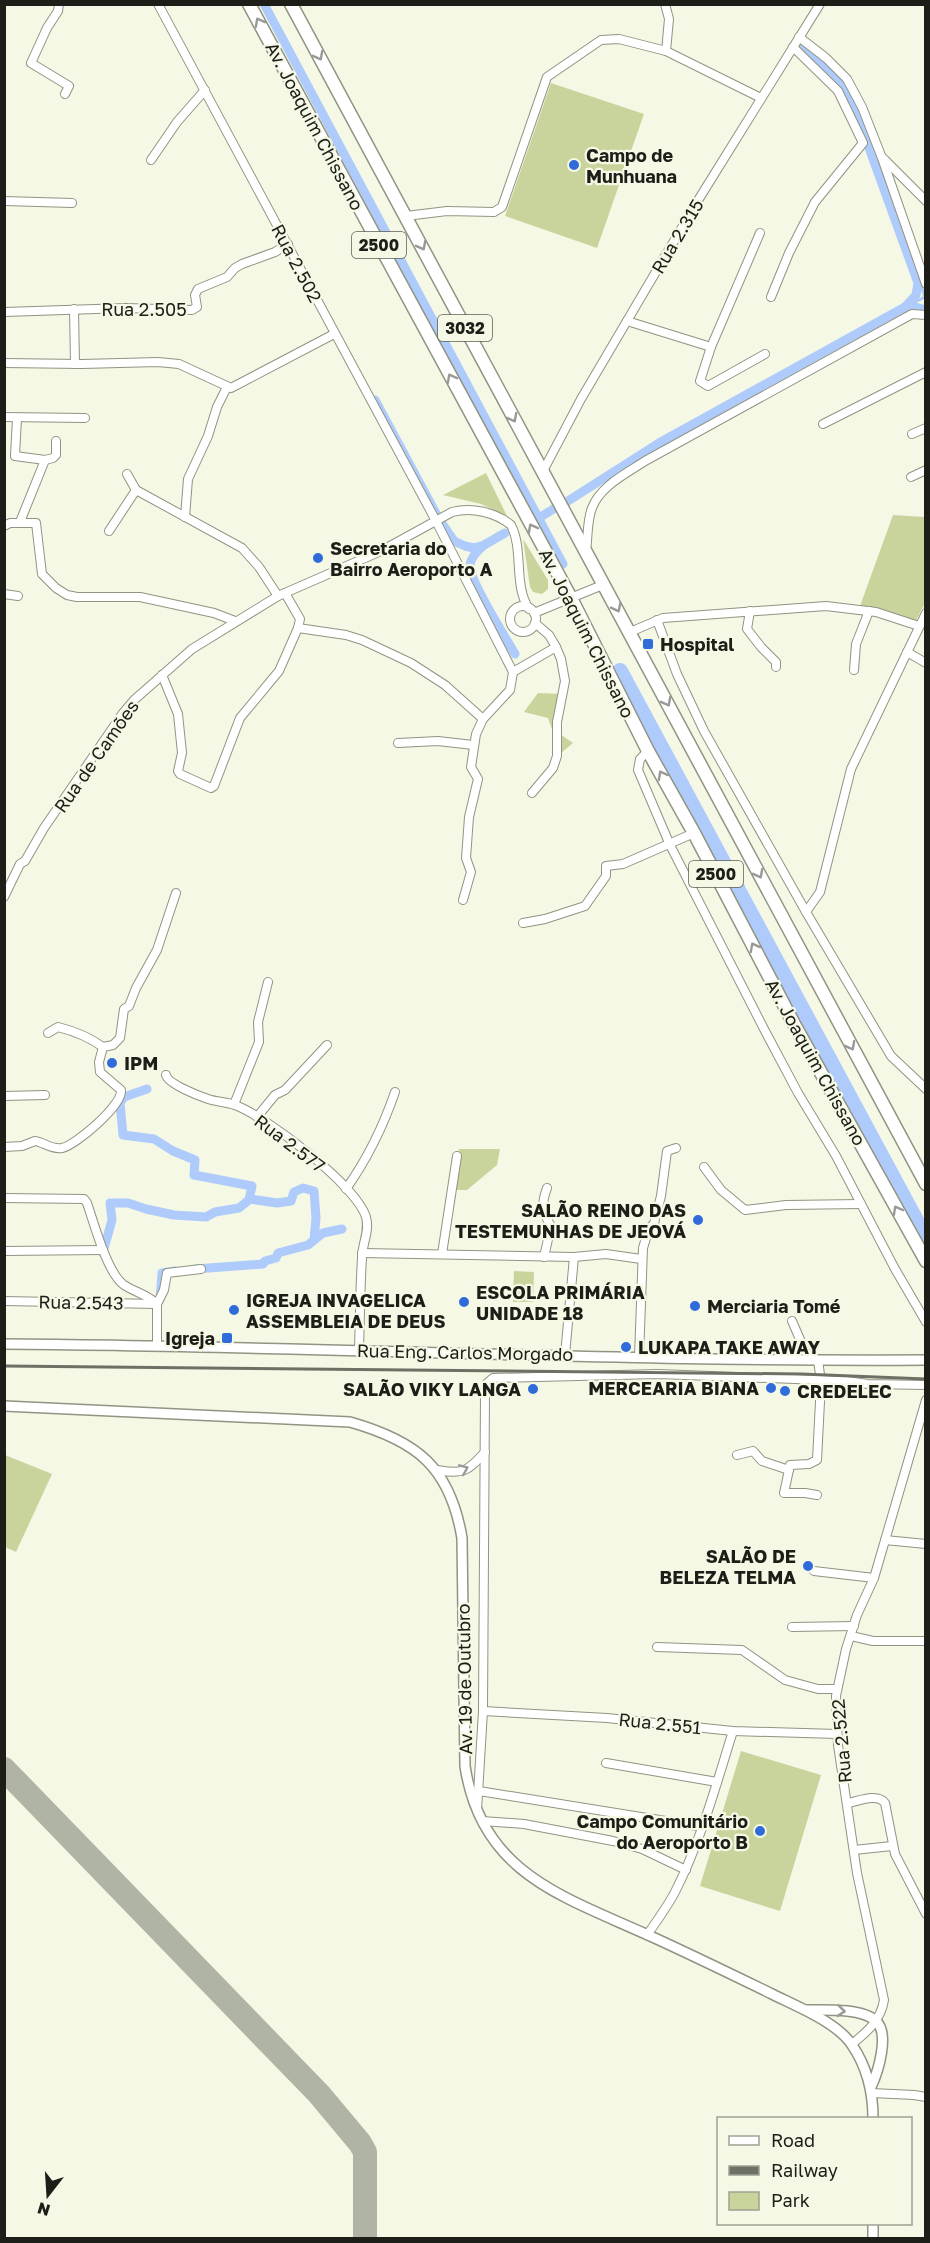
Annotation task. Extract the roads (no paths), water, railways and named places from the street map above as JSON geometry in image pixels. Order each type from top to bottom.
[{"type":"main road","name":"Av. Joaquim Chissano","points":[[249,4],[571,598],[648,751],[694,833],[795,1026],[926,1261]]},
{"type":"main road","name":"Av. Joaquim Chissano","points":[[291,4],[926,1184]]},
{"type":"street","points":[[60,4],[31,63],[69,86],[65,94]]},
{"type":"street","name":"Rua 2.502","points":[[158,4],[436,521],[513,672]]},
{"type":"street","points":[[665,4],[669,19],[666,51]]},
{"type":"street","name":"Rua 2.315","points":[[542,473],[581,399],[627,321],[820,4]]},
{"type":"street","points":[[799,36],[847,79],[862,107],[926,284]]},
{"type":"street","points":[[406,216],[447,211],[499,210],[510,186],[547,77],[601,40],[619,39],[666,51],[761,98]]},
{"type":"street","points":[[771,297],[789,253],[815,202],[863,142],[838,91],[793,46]]},
{"type":"street","points":[[151,160],[177,122],[206,90]]},
{"type":"street","points":[[882,158],[926,201]]},
{"type":"street","points":[[4,201],[72,203]]},
{"type":"street","points":[[760,233],[711,347],[700,378],[703,385],[708,386],[765,354]]},
{"type":"street","name":"Rua 2.505","points":[[4,312],[126,308],[192,310],[197,307],[195,295],[198,289],[227,277],[234,268],[242,264],[275,252],[288,244]]},
{"type":"street","points":[[74,309],[75,364]]},
{"type":"street","points":[[586,552],[591,508],[611,484],[645,461],[912,314],[926,315]]},
{"type":"street","points":[[627,321],[711,347]]},
{"type":"street","points":[[4,363],[158,362],[179,364],[227,387],[236,387],[334,334]]},
{"type":"street","points":[[823,424],[926,372]]},
{"type":"street","points":[[185,517],[188,479],[227,387]]},
{"type":"street","points":[[4,417],[85,418]]},
{"type":"street","points":[[17,418],[15,456],[45,460],[55,457],[56,441]]},
{"type":"street","points":[[912,434],[926,428]]},
{"type":"street","points":[[20,522],[45,460]]},
{"type":"street","points":[[911,477],[926,470]]},
{"type":"street","points":[[127,474],[135,490],[242,548],[282,594],[300,619],[286,657],[273,681],[240,718],[214,786],[211,788],[178,771],[183,753],[178,714],[162,675]]},
{"type":"street","points":[[109,531],[135,490]]},
{"type":"street","name":"Rua de Camões","points":[[4,897],[20,864],[26,861],[44,828],[134,700],[192,649],[282,594],[381,551],[452,512],[464,509],[495,515],[511,525],[518,545],[523,595],[532,611]]},
{"type":"street","points":[[4,526],[20,522],[36,523],[42,574],[67,595],[140,597],[214,613],[235,621]]},
{"type":"street","points":[[532,611],[605,584]]},
{"type":"street","points":[[4,594],[18,596]]},
{"type":"street","points":[[630,633],[663,618],[826,606],[869,611],[919,626]]},
{"type":"street","points":[[532,793],[553,768],[557,756],[557,722],[566,681],[561,659],[549,635],[535,623],[532,611],[525,607],[516,609],[510,616],[511,625],[517,631],[524,632],[533,627],[535,623]]},
{"type":"street","points":[[750,611],[747,629],[776,662],[776,668]]},
{"type":"street","points":[[854,670],[856,644],[869,611]]},
{"type":"street","points":[[806,912],[820,892],[851,769],[926,613]]},
{"type":"street","points":[[657,620],[677,674],[704,731],[806,912],[891,1056],[902,1069],[926,1089]]},
{"type":"street","points":[[298,628],[346,635],[411,663],[445,685],[483,719]]},
{"type":"street","points":[[463,900],[471,872],[466,858],[469,817],[478,779],[471,767],[473,745],[483,719],[510,690],[513,672],[555,647]]},
{"type":"street","points":[[907,652],[926,663]]},
{"type":"street","points":[[398,743],[438,741],[473,745]]},
{"type":"street","points":[[648,751],[640,759],[638,770],[670,845],[798,1093],[836,1156],[895,1269],[926,1322]]},
{"type":"street","points":[[523,924],[585,906],[606,876],[606,866],[623,864],[694,833]]},
{"type":"street","points":[[48,1033],[58,1027],[66,1029],[81,1034],[103,1047],[113,1045],[120,1038],[124,1009],[129,1006],[157,950],[176,893]]},
{"type":"street","points":[[235,1105],[259,1042],[258,1022],[268,982]]},
{"type":"street","points":[[257,1117],[275,1095],[285,1090],[327,1045]]},
{"type":"street","points":[[4,1147],[22,1146],[34,1141],[51,1148],[66,1147],[102,1119],[122,1094],[121,1090],[100,1072],[99,1062],[103,1047]]},
{"type":"street","name":"Rua 2.577","points":[[166,1075],[167,1081],[199,1095],[235,1105],[294,1141],[346,1189],[363,1210],[366,1220],[366,1239],[362,1253],[359,1349]]},
{"type":"street","points":[[346,1189],[377,1138],[395,1092]]},
{"type":"street","points":[[4,1096],[45,1095]]},
{"type":"street","points":[[639,1357],[641,1259],[646,1235],[654,1224],[661,1196],[667,1151],[676,1148]]},
{"type":"street","points":[[442,1254],[457,1156]]},
{"type":"street","points":[[704,1167],[721,1190],[745,1210],[786,1205],[861,1204]]},
{"type":"street","points":[[544,1257],[551,1226],[542,1211],[547,1188]]},
{"type":"street","points":[[4,1198],[84,1199],[103,1250],[118,1279],[124,1285],[157,1304]]},
{"type":"street","points":[[4,1251],[103,1250]]},
{"type":"street","points":[[362,1253],[544,1257],[606,1254],[641,1259]]},
{"type":"street","points":[[565,1355],[574,1257]]},
{"type":"street","points":[[157,1345],[157,1304],[164,1290],[167,1273],[201,1269]]},
{"type":"street","name":"Rua 2.543","points":[[4,1301],[157,1304]]},
{"type":"street","points":[[792,1321],[814,1360],[821,1382],[816,1460],[809,1464],[792,1464],[784,1493],[818,1495]]},
{"type":"street","name":"Rua Eng. Carlos Morgado","points":[[4,1344],[359,1349],[639,1357],[926,1360]]},
{"type":"street","points":[[477,1811],[483,1712],[485,1393],[487,1383],[493,1378],[658,1374],[926,1385]]},
{"type":"street","name":"Rua 2.522","points":[[876,2021],[883,2009],[883,1989],[854,1850],[837,1734],[837,1689],[854,1626],[864,1597],[874,1578],[926,1400]]},
{"type":"street","name":"Av. 19 de Outubro","points":[[4,1406],[350,1422],[379,1430],[401,1440],[437,1470],[453,1501],[462,1538],[465,1766],[477,1811],[499,1848],[530,1877],[588,1909],[805,2010],[832,2027],[852,2044],[871,2090],[873,2117]]},
{"type":"street","points":[[737,1455],[753,1451],[762,1461],[789,1470]]},
{"type":"street","points":[[437,1470],[462,1472],[471,1467],[485,1452]]},
{"type":"street","points":[[885,1540],[926,1544]]},
{"type":"street","points":[[814,1571],[874,1578]]},
{"type":"street","points":[[792,1627],[854,1626]]},
{"type":"street","points":[[851,1636],[873,1641],[926,1641]]},
{"type":"street","points":[[657,1647],[742,1650],[785,1680],[818,1689],[837,1689]]},
{"type":"street","name":"Rua 2.551","points":[[483,1712],[607,1718],[733,1731],[837,1734]]},
{"type":"street","points":[[647,1935],[674,1894],[686,1870],[703,1827],[733,1731]]},
{"type":"street","points":[[606,1763],[717,1782]]},
{"type":"street","points":[[479,1791],[703,1827]]},
{"type":"street","points":[[848,1803],[877,1798],[882,1799],[885,1803],[892,1846],[926,1914]]},
{"type":"street","points":[[482,1821],[524,1824],[613,1841],[642,1849],[686,1870]]},
{"type":"street","points":[[854,1850],[892,1846]]},
{"type":"street","points":[[805,2010],[834,2010],[862,2014],[876,2021],[882,2031],[881,2053],[871,2090],[926,2097]]},
{"type":"street","points":[[852,2044],[876,2021]]},
{"type":"waterway","points":[[264,4],[563,564]]},
{"type":"waterway","points":[[568,501],[659,443],[905,307],[916,295],[918,283],[856,112],[841,83],[804,46]]},
{"type":"waterway","points":[[812,51],[843,82],[868,137],[925,297],[905,307]]},
{"type":"waterway","points":[[905,307],[912,306],[926,310]]},
{"type":"waterway","points":[[375,400],[439,519],[454,541],[474,548],[505,533]]},
{"type":"waterway","points":[[539,518],[555,508]]},
{"type":"waterway","points":[[483,546],[472,559],[471,572],[481,595],[515,654]]},
{"type":"waterway","points":[[620,671],[926,1239]]},
{"type":"waterway","points":[[147,1089],[124,1097],[120,1103],[123,1135],[154,1139],[173,1151],[195,1160],[194,1175],[252,1186],[249,1200]]},
{"type":"waterway","points":[[100,1251],[103,1252],[112,1220],[110,1203],[128,1203],[174,1215],[206,1217],[215,1212],[239,1208],[250,1199],[277,1203],[291,1201],[294,1192],[303,1188],[314,1191],[316,1218],[314,1240]]},
{"type":"waterway","points":[[195,1269],[263,1264],[265,1261],[276,1258],[278,1253],[308,1245],[323,1233],[342,1229]]},
{"type":"waterway","points":[[160,1300],[162,1273],[175,1271]]},
{"type":"railway","points":[[4,1366],[801,1374],[926,1379]]},
{"type":"place","name":"Campo de Munhuana","points":[[574,165]]},
{"type":"place","name":"Secretaria do Bairro Aeroporto A","points":[[318,558]]},
{"type":"place","name":"Hospital","points":[[648,644]]},
{"type":"place","name":"IPM","points":[[112,1063]]},
{"type":"place","name":"SALÃO REINO DAS TESTEMUNHAS DE JEOVÁ","points":[[698,1220]]},
{"type":"place","name":"ESCOLA PRIMÁRIA UNIDADE 18","points":[[464,1302]]},
{"type":"place","name":"Merciaria Tomé","points":[[695,1306]]},
{"type":"place","name":"IGREJA INVAGELICA ASSEMBLEIA DE DEUS","points":[[234,1310]]},
{"type":"place","name":"Igreja","points":[[227,1338]]},
{"type":"place","name":"LUKAPA TAKE AWAY","points":[[626,1347]]},
{"type":"place","name":"MERCEARIA BIANA","points":[[771,1388]]},
{"type":"place","name":"SALÃO VIKY LANGA","points":[[533,1389]]},
{"type":"place","name":"CREDELEC","points":[[785,1391]]},
{"type":"place","name":"SALÃO DE BELEZA TELMA","points":[[808,1566]]},
{"type":"place","name":"Campo Comunitário do Aeroporto B","points":[[760,1831]]}]
